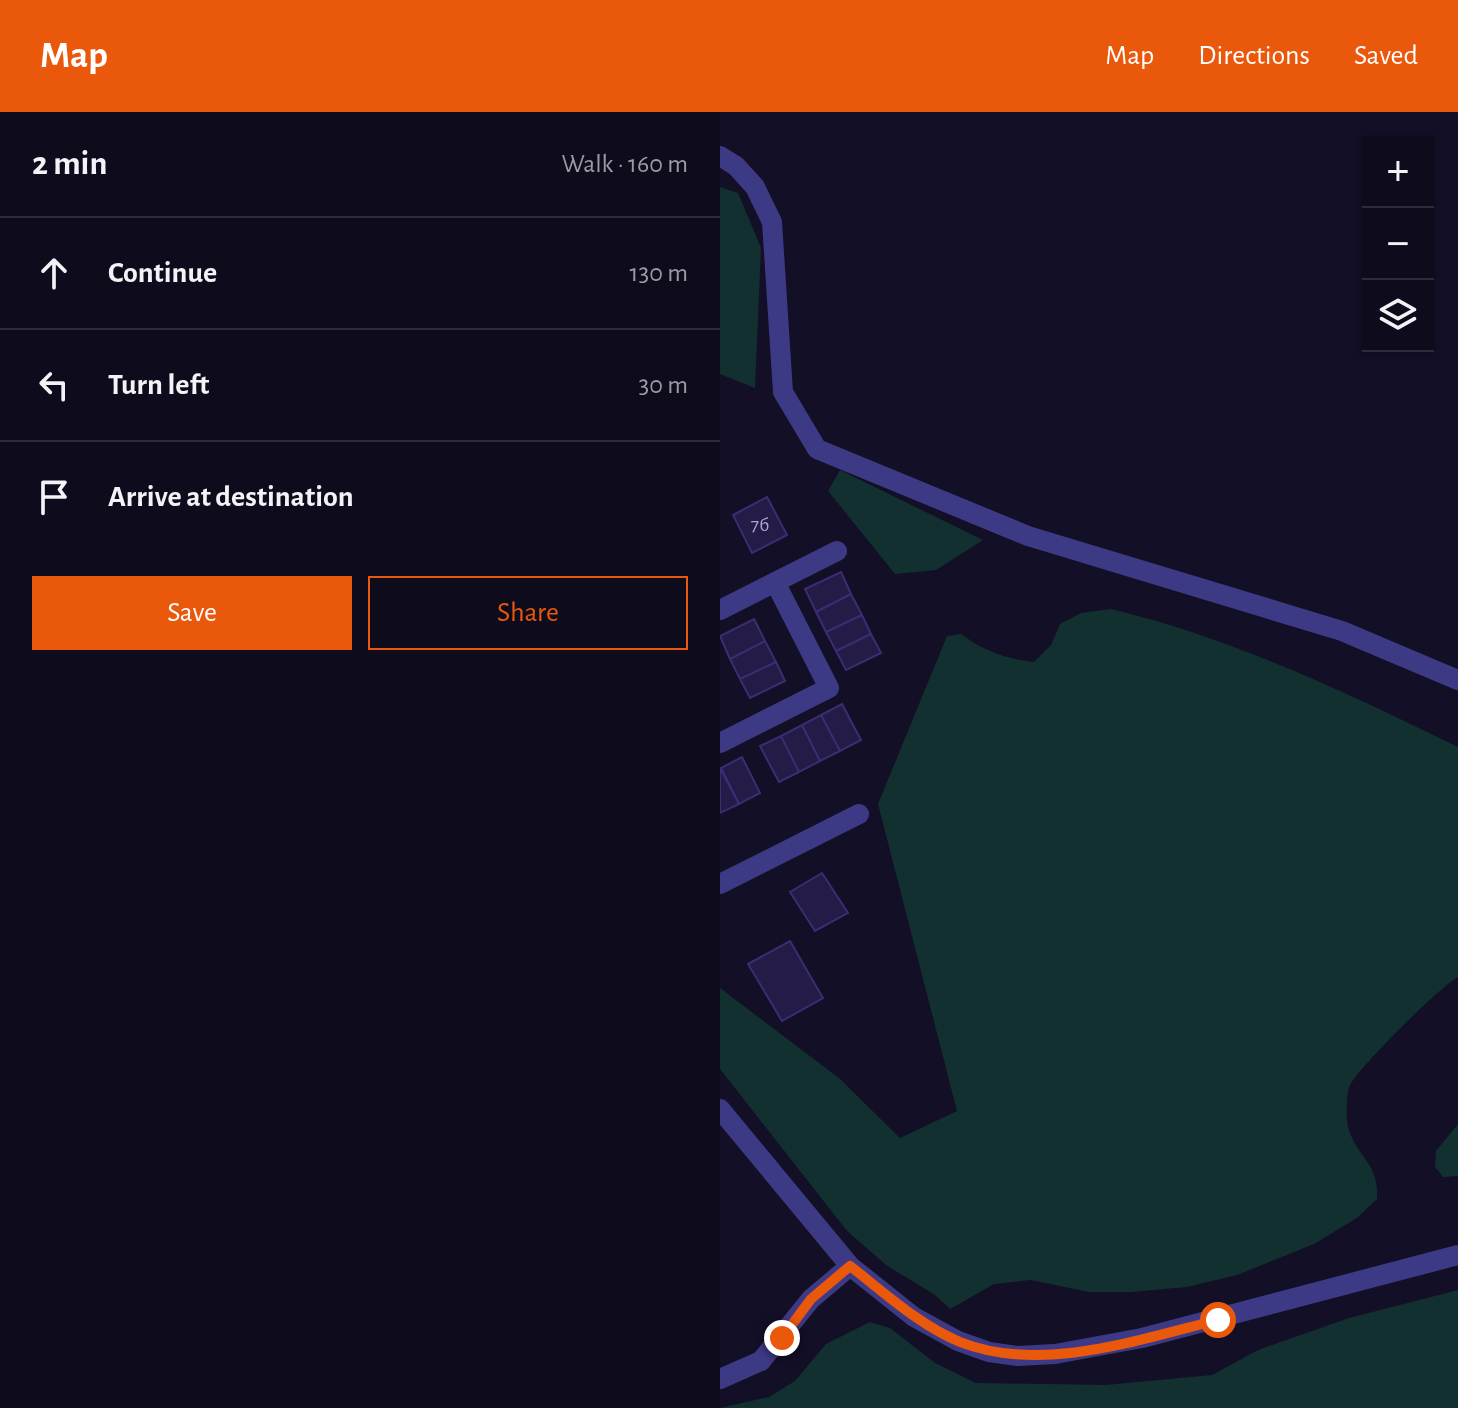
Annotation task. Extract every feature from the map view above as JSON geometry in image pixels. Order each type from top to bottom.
[{"type":"street","points":[[720,156],[736,166],[755,187],[772,222],[783,392],[817,449],[1028,536],[1342,631],[1458,680]]},
{"type":"street","points":[[720,610],[837,551]]},
{"type":"street","points":[[720,743],[829,688],[775,582]]},
{"type":"street","points":[[720,884],[859,814]]},
{"type":"street","points":[[720,1109],[850,1266],[914,1317],[958,1341],[989,1352],[1018,1356],[1055,1354],[1142,1338],[1458,1255]]},
{"type":"street","points":[[720,1379],[761,1361],[811,1299],[850,1266]]},
{"type":"green space","points":[[720,187],[738,193],[761,248],[755,388],[720,374]]},
{"type":"green space","points":[[840,470],[983,540],[936,570],[895,574],[828,491]]},
{"type":"green space","points":[[1111,609],[1201,635],[1288,668],[1458,747],[1458,977],[1401,1027],[1350,1085],[1348,1127],[1375,1176],[1377,1186],[1377,1199],[1357,1218],[1314,1244],[1237,1275],[1187,1287],[1089,1292],[1031,1280],[994,1284],[950,1309],[935,1295],[886,1265],[847,1231],[720,1069],[720,988],[840,1079],[900,1138],[957,1111],[878,804],[947,636],[961,634],[996,653],[1034,662],[1051,645],[1060,624],[1081,613]]},
{"type":"green space","points":[[1458,1124],[1458,1176],[1443,1177],[1435,1167],[1436,1151]]},
{"type":"green space","points":[[1458,1290],[1458,1408],[720,1408],[769,1397],[795,1381],[826,1344],[870,1322],[890,1328],[935,1363],[976,1383],[1106,1385],[1212,1375],[1258,1350],[1349,1318]]},
{"type":"building","points":[[767,497],[787,535],[752,553],[733,515]]},
{"type":"building","points":[[841,572],[851,594],[816,612],[805,589]]},
{"type":"building","points":[[851,594],[862,615],[826,632],[816,612]]},
{"type":"building","points":[[862,615],[871,634],[836,651],[826,632]]},
{"type":"building","points":[[754,619],[765,641],[730,659],[720,636]]},
{"type":"building","points":[[871,634],[881,653],[846,670],[836,651]]},
{"type":"building","points":[[765,641],[776,662],[740,679],[730,659]]},
{"type":"building","points":[[776,662],[785,681],[750,698],[740,679]]},
{"type":"building","points":[[842,704],[861,740],[840,751],[821,715]]},
{"type":"building","points":[[821,715],[840,751],[820,761],[802,725]]},
{"type":"building","points":[[802,725],[820,761],[799,772],[781,736]]},
{"type":"building","points":[[781,736],[799,772],[779,782],[760,746]]},
{"type":"building","points":[[742,757],[760,793],[739,804],[721,768]]},
{"type":"building","points":[[720,768],[739,804],[720,813]]},
{"type":"building","points":[[822,873],[848,913],[815,931],[790,892]]},
{"type":"building","points":[[790,941],[823,998],[782,1021],[748,964]]},
{"type":"route","points":[[782,1338],[811,1299],[850,1266],[914,1317],[958,1341],[989,1352],[1018,1356],[1055,1354],[1218,1320]]}]
